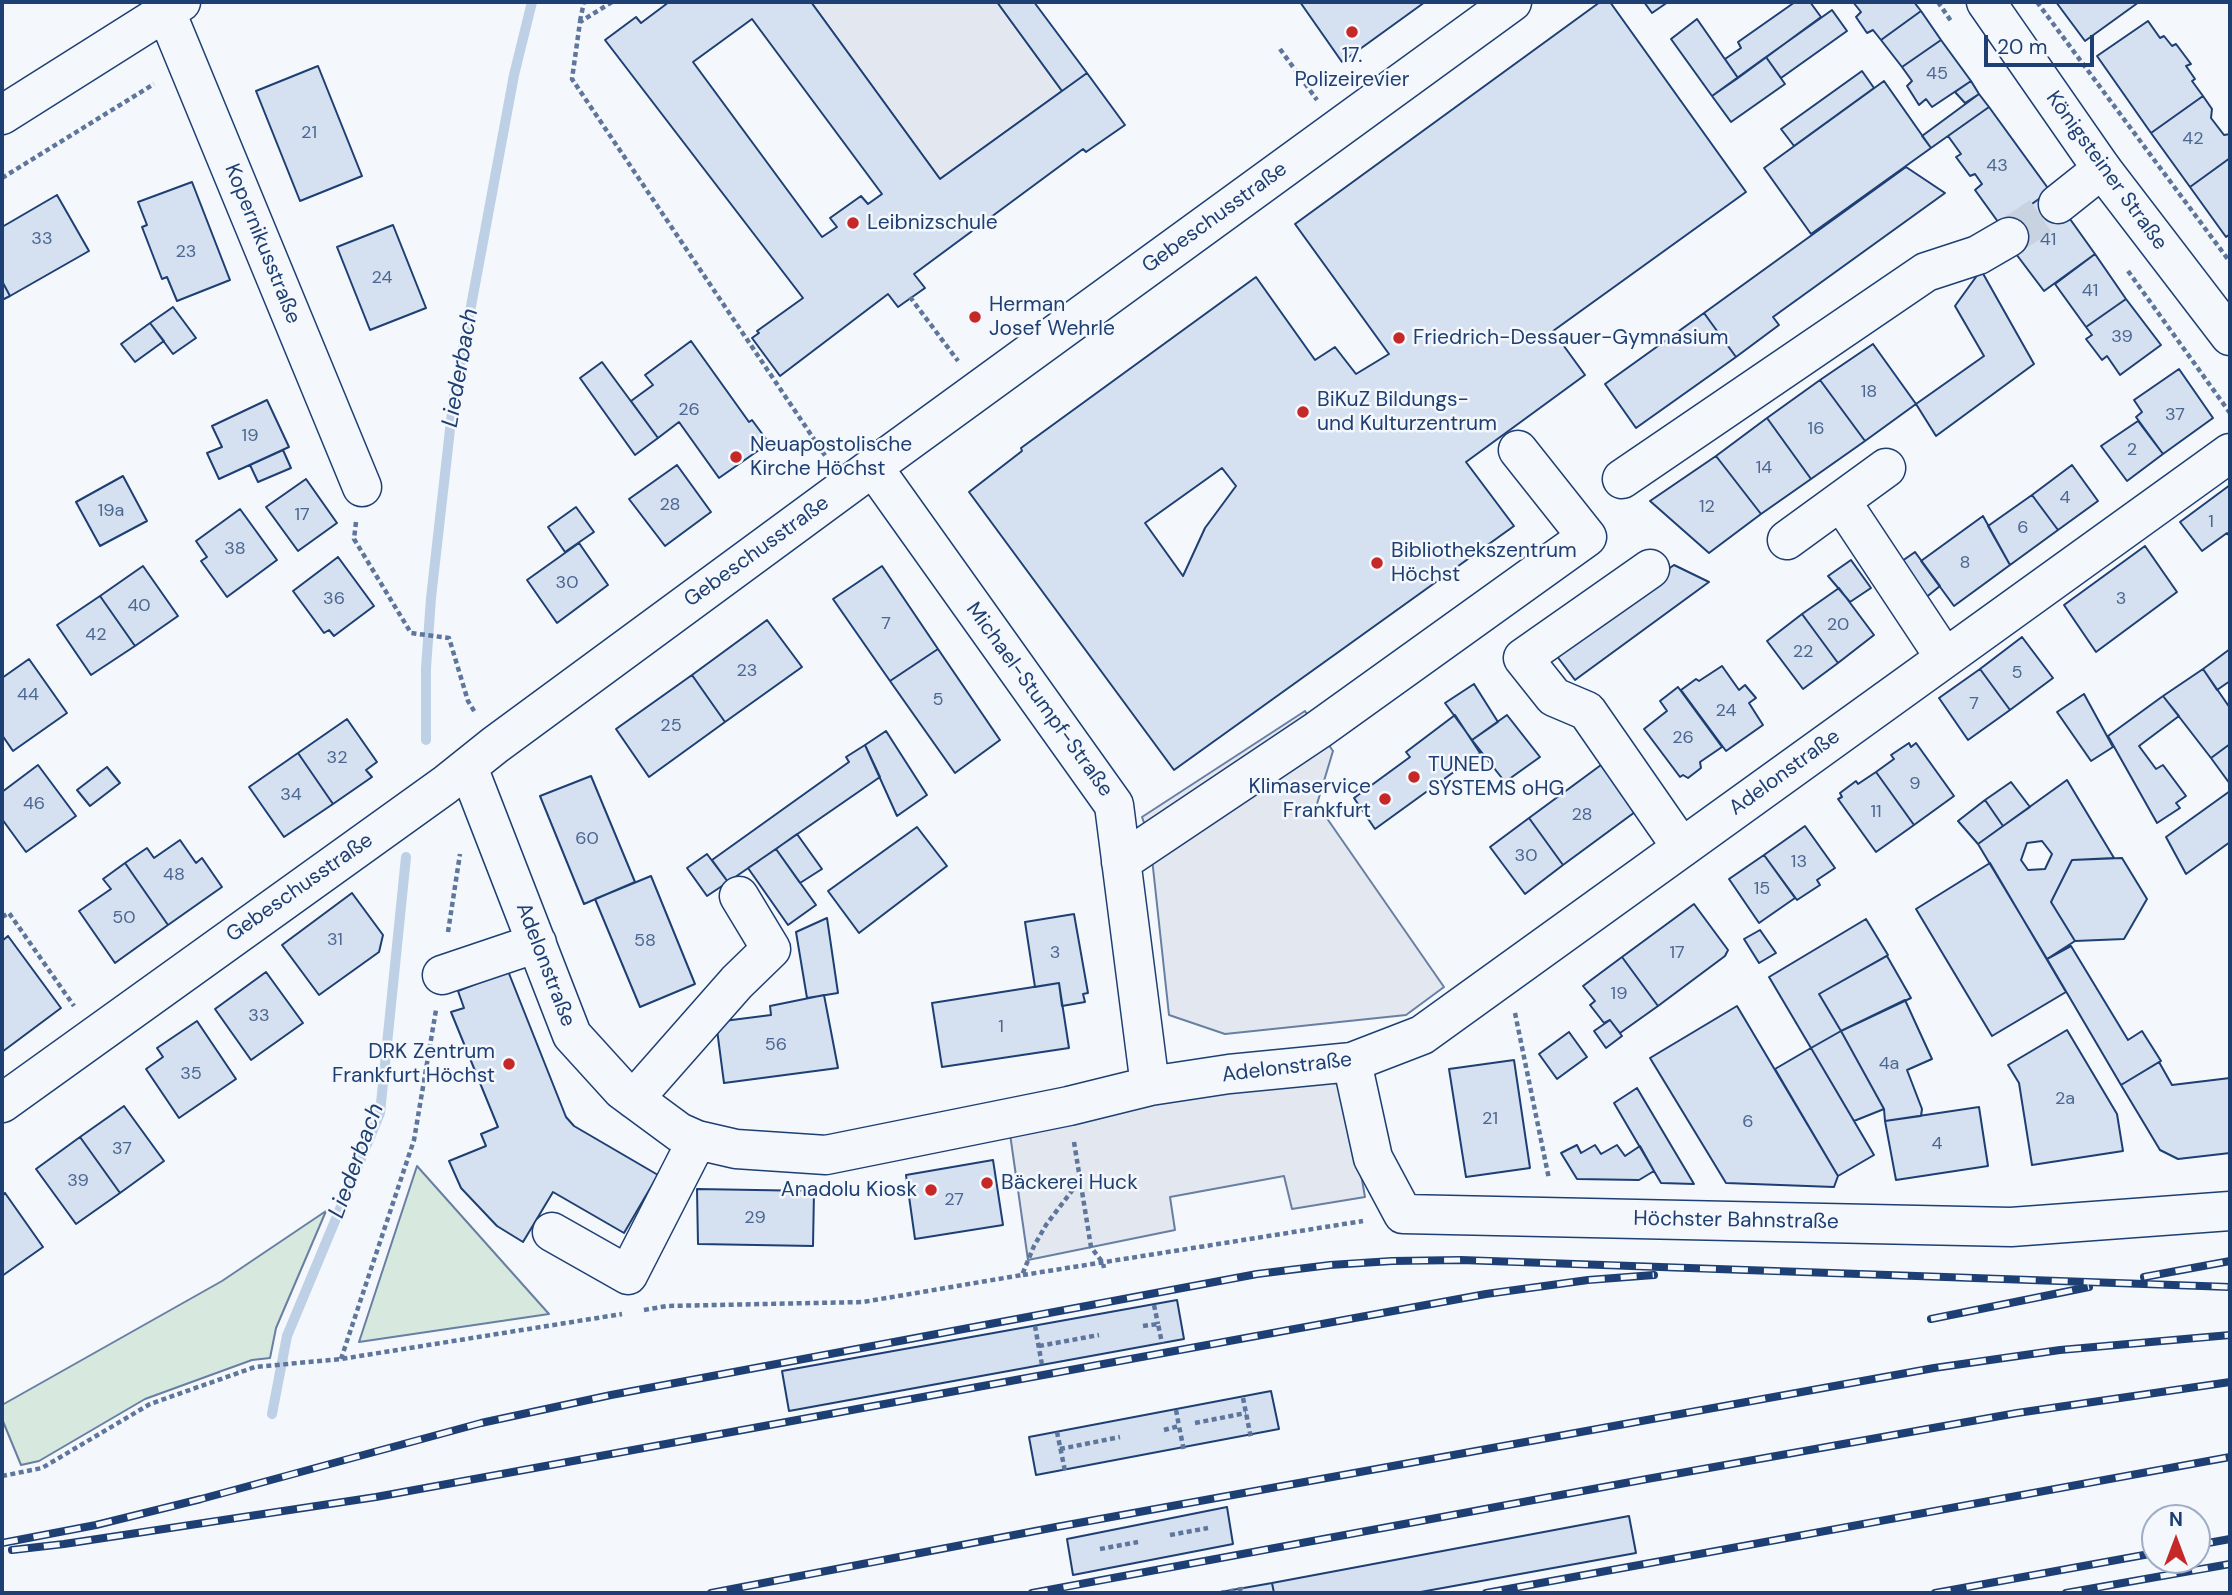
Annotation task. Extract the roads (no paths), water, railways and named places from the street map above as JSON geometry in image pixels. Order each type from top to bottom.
[{"type":"street","name":"Gebeschusstraße","points":[[2,1103],[1512,2]]},
{"type":"street","name":"Königsteiner Straße","points":[[1986,2],[2102,169],[2230,337]]},
{"type":"street","points":[[2,115],[170,5]]},
{"type":"street","name":"Kopernikusstraße","points":[[170,5],[188,64],[362,487]]},
{"type":"street","points":[[2059,204],[2102,169]]},
{"type":"street","points":[[1622,479],[1926,272],[1978,256],[2009,237]]},
{"type":"street","points":[[1121,862],[1318,730],[1587,537],[1518,450]]},
{"type":"street","name":"Adelonstraße","points":[[481,756],[537,943],[572,1035],[622,1090],[679,1132],[697,1140],[736,1149],[826,1156],[1150,1086],[1229,1074],[1352,1062],[1422,1035],[2230,453]]},
{"type":"street","points":[[1787,540],[1886,468]]},
{"type":"street","name":"Michael-Stumpf-Straße","points":[[860,476],[1114,805],[1150,1086]]},
{"type":"street","points":[[1841,501],[1945,658]]},
{"type":"street","points":[[1650,569],[1523,658],[1554,697],[1587,711],[1682,848]]},
{"type":"street","points":[[634,1099],[737,982],[771,948],[739,896]]},
{"type":"street","points":[[442,975],[537,943]]},
{"type":"street","name":"Höchster Bahnstraße","points":[[1352,1062],[1373,1158],[1403,1214],[2011,1227],[2230,1211]]},
{"type":"street","points":[[552,1231],[628,1275],[697,1140]]},
{"type":"waterway","name":"Liederbach","points":[[426,740],[426,668],[431,598],[453,403],[514,75],[532,2]]},
{"type":"waterway","name":"Liederbach","points":[[272,1414],[287,1336],[380,1113],[406,857]]},
{"type":"tunnel","points":[[2009,237],[2058,204]]},
{"type":"railway","points":[[2,1543],[96,1525],[481,1423],[611,1395],[1257,1274],[1330,1265],[1461,1260],[2230,1287]]},
{"type":"railway","points":[[2144,1277],[2230,1261]]},
{"type":"railway","points":[[12,1550],[376,1497],[1486,1294],[1588,1280],[1654,1275]]},
{"type":"railway","points":[[1931,1319],[2089,1287]]},
{"type":"railway","points":[[711,1593],[1056,1527],[1934,1368],[2060,1350],[2230,1335]]},
{"type":"railway","points":[[1032,1593],[2017,1413],[2230,1382]]},
{"type":"railway","points":[[1486,1593],[2230,1457]]},
{"type":"railway","points":[[2211,1542],[2230,1539]]},
{"type":"railway","points":[[1935,1593],[2141,1556]]},
{"type":"railway","points":[[2066,1593],[2230,1564]]},
{"type":"place","name":"17. Polizeirevier","points":[[1352,32]]},
{"type":"place","name":"Leibnizschule","points":[[853,223]]},
{"type":"place","name":"Herman Josef Wehrle","points":[[975,317]]},
{"type":"place","name":"Friedrich-Dessauer-Gymnasium","points":[[1399,338]]},
{"type":"place","name":"BiKuZ Bildungs- und Kulturzentrum","points":[[1303,412]]},
{"type":"place","name":"Neuapostolische Kirche Höchst","points":[[736,457]]},
{"type":"place","name":"Bibliothekszentrum Höchst","points":[[1377,563]]},
{"type":"place","name":"TUNED SYSTEMS oHG","points":[[1414,777]]},
{"type":"place","name":"Klimaservice Frankfurt","points":[[1385,799]]},
{"type":"place","name":"DRK Zentrum Frankfurt Höchst","points":[[509,1064]]},
{"type":"place","name":"Bäckerei Huck","points":[[987,1183]]},
{"type":"place","name":"Anadolu Kiosk","points":[[931,1190]]}]
